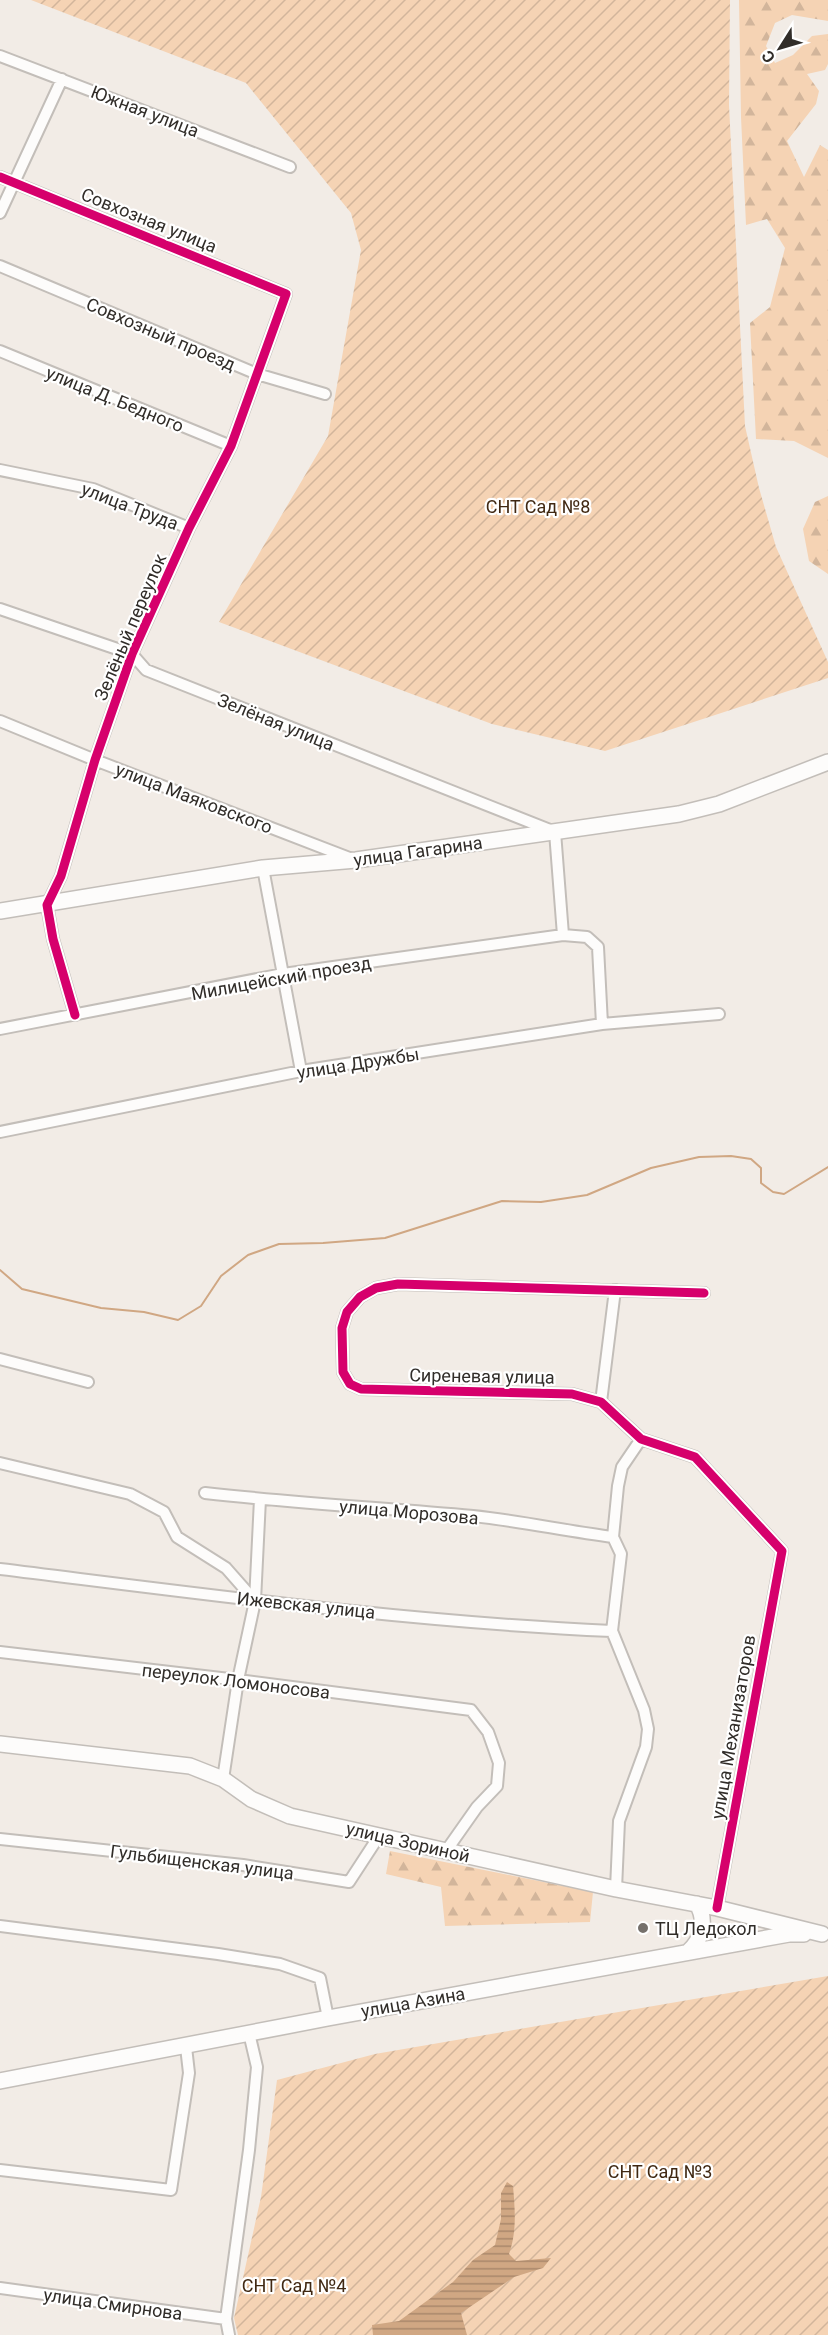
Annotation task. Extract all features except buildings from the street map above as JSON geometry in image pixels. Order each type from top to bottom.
[{"type":"main road","name":"улица Гагарина","points":[[0,911],[263,868],[356,860],[679,814],[719,804],[828,762]]},
{"type":"main road","name":"улица Зориной","points":[[0,1744],[190,1766],[223,1779],[251,1799],[290,1816],[616,1889],[717,1908],[825,1934]]},
{"type":"main road","points":[[688,1952],[698,1940],[701,1927],[702,1917],[697,1904]]},
{"type":"main road","name":"улица Азина","points":[[0,2081],[328,2018],[789,1934],[825,1934]]},
{"type":"street","name":"Южная улица","points":[[0,56],[290,167]]},
{"type":"street","points":[[0,213],[62,79]]},
{"type":"street","name":"Совхозная улица","points":[[0,177],[286,294]]},
{"type":"street","name":"Совхозный проезд","points":[[0,266],[257,374],[325,394]]},
{"type":"street","name":"Зелёный переулок","points":[[48,904],[62,876],[95,760],[132,654],[189,528],[231,446],[286,294]]},
{"type":"street","name":"улица Д. Бедного","points":[[0,351],[231,446]]},
{"type":"street","name":"улица Труда","points":[[0,470],[93,489],[189,528]]},
{"type":"street","name":"Зелёная улица","points":[[0,609],[132,654],[146,670],[555,832]]},
{"type":"street","name":"улица Маяковского","points":[[0,721],[356,860]]},
{"type":"street","points":[[555,832],[563,935]]},
{"type":"street","points":[[263,868],[301,1071]]},
{"type":"street","points":[[48,904],[53,939],[75,1015]]},
{"type":"street","name":"Милицейский проезд","points":[[0,1029],[284,974],[563,935],[587,937],[598,947],[602,1024]]},
{"type":"street","name":"улица Дружбы","points":[[0,1132],[301,1071],[602,1024],[718,1014]]},
{"type":"street","name":"Сиреневая улица","points":[[601,1402],[572,1394],[362,1389],[350,1384],[343,1372],[342,1328],[347,1312],[360,1297],[376,1288],[398,1284],[615,1290]]},
{"type":"street","points":[[616,1889],[619,1821],[646,1747],[648,1728],[644,1710],[612,1630],[621,1554],[613,1537],[618,1486],[622,1467],[641,1439],[601,1402],[615,1290],[704,1293]]},
{"type":"street","points":[[0,1359],[88,1382]]},
{"type":"street","name":"улица Механизаторов","points":[[641,1439],[695,1457],[782,1551],[717,1908]]},
{"type":"street","points":[[0,1463],[130,1494],[164,1512],[177,1537],[226,1568],[255,1601]]},
{"type":"street","name":"улица Морозова","points":[[205,1493],[472,1516],[532,1523],[561,1530],[613,1537]]},
{"type":"street","points":[[223,1779],[238,1680],[255,1601],[260,1499]]},
{"type":"street","name":"Ижевская улица","points":[[0,1569],[255,1601],[531,1627],[612,1630]]},
{"type":"street","name":"переулок Ломоносова","points":[[0,1652],[471,1710],[488,1732],[500,1763],[497,1786],[477,1808],[446,1851]]},
{"type":"street","name":"Гульбищенская улица","points":[[0,1839],[243,1865],[349,1882],[379,1836]]},
{"type":"street","points":[[0,1926],[280,1964],[320,1978],[328,2018]]},
{"type":"street","points":[[229,2335],[226,2319],[249,2150],[257,2067],[249,2034]]},
{"type":"street","points":[[0,2170],[171,2190],[189,2073],[186,2047]]},
{"type":"street","name":"улица Смирнова","points":[[0,2288],[226,2319]]},
{"type":"green space","name":"СНТ Сад №8","points":[[31,0],[730,0],[729,105],[745,426],[759,488],[776,547],[828,662],[828,678],[605,751],[492,724],[219,622],[328,436],[361,250],[351,213],[246,83]]},
{"type":"green space","points":[[739,0],[828,0],[828,21],[792,15],[775,23],[766,46],[775,63],[793,55],[812,36],[828,34],[828,64],[825,70],[807,74],[819,91],[816,104],[787,141],[804,177],[820,145],[828,150],[828,458],[794,441],[756,439],[750,323],[770,307],[785,248],[767,219],[746,225]]},
{"type":"green space","points":[[828,496],[828,574],[809,561],[803,529],[815,502]]},
{"type":"green space","points":[[390,1851],[593,1892],[590,1922],[445,1926],[441,1887],[386,1874]]},
{"type":"green space","name":"СНТ Сад №3","points":[[828,1976],[828,2335],[238,2335],[234,2318],[261,2197],[277,2080],[375,2054]]},
{"type":"shaded area","points":[[507,2182],[513,2186],[515,2212],[509,2254],[516,2261],[551,2258],[543,2268],[514,2277],[461,2313],[467,2335],[373,2335],[372,2325],[399,2321],[453,2282],[473,2260],[495,2245],[501,2219],[501,2193]]},
{"type":"waterway","points":[[0,1270],[22,1289],[101,1308],[144,1312],[178,1320],[201,1306],[221,1276],[248,1255],[279,1244],[385,1238],[502,1201],[541,1202],[587,1195],[651,1168],[699,1157],[731,1156],[751,1159],[761,1168],[761,1183],[773,1192],[784,1194],[828,1167]]},
{"type":"cycle path","points":[[0,177],[286,294],[231,446],[189,528],[132,654],[95,760],[61,876],[47,905],[53,939],[75,1015]]},
{"type":"cycle path","points":[[704,1293],[398,1284],[376,1288],[360,1297],[347,1312],[342,1328],[343,1372],[350,1384],[361,1389],[572,1394],[601,1402],[641,1439],[695,1457],[782,1551],[717,1908]]},
{"type":"place","name":"ТЦ Ледокол","points":[[643,1928]]},
{"type":"park label","name":"СНТ Сад №4","points":[[294,2285]]}]
